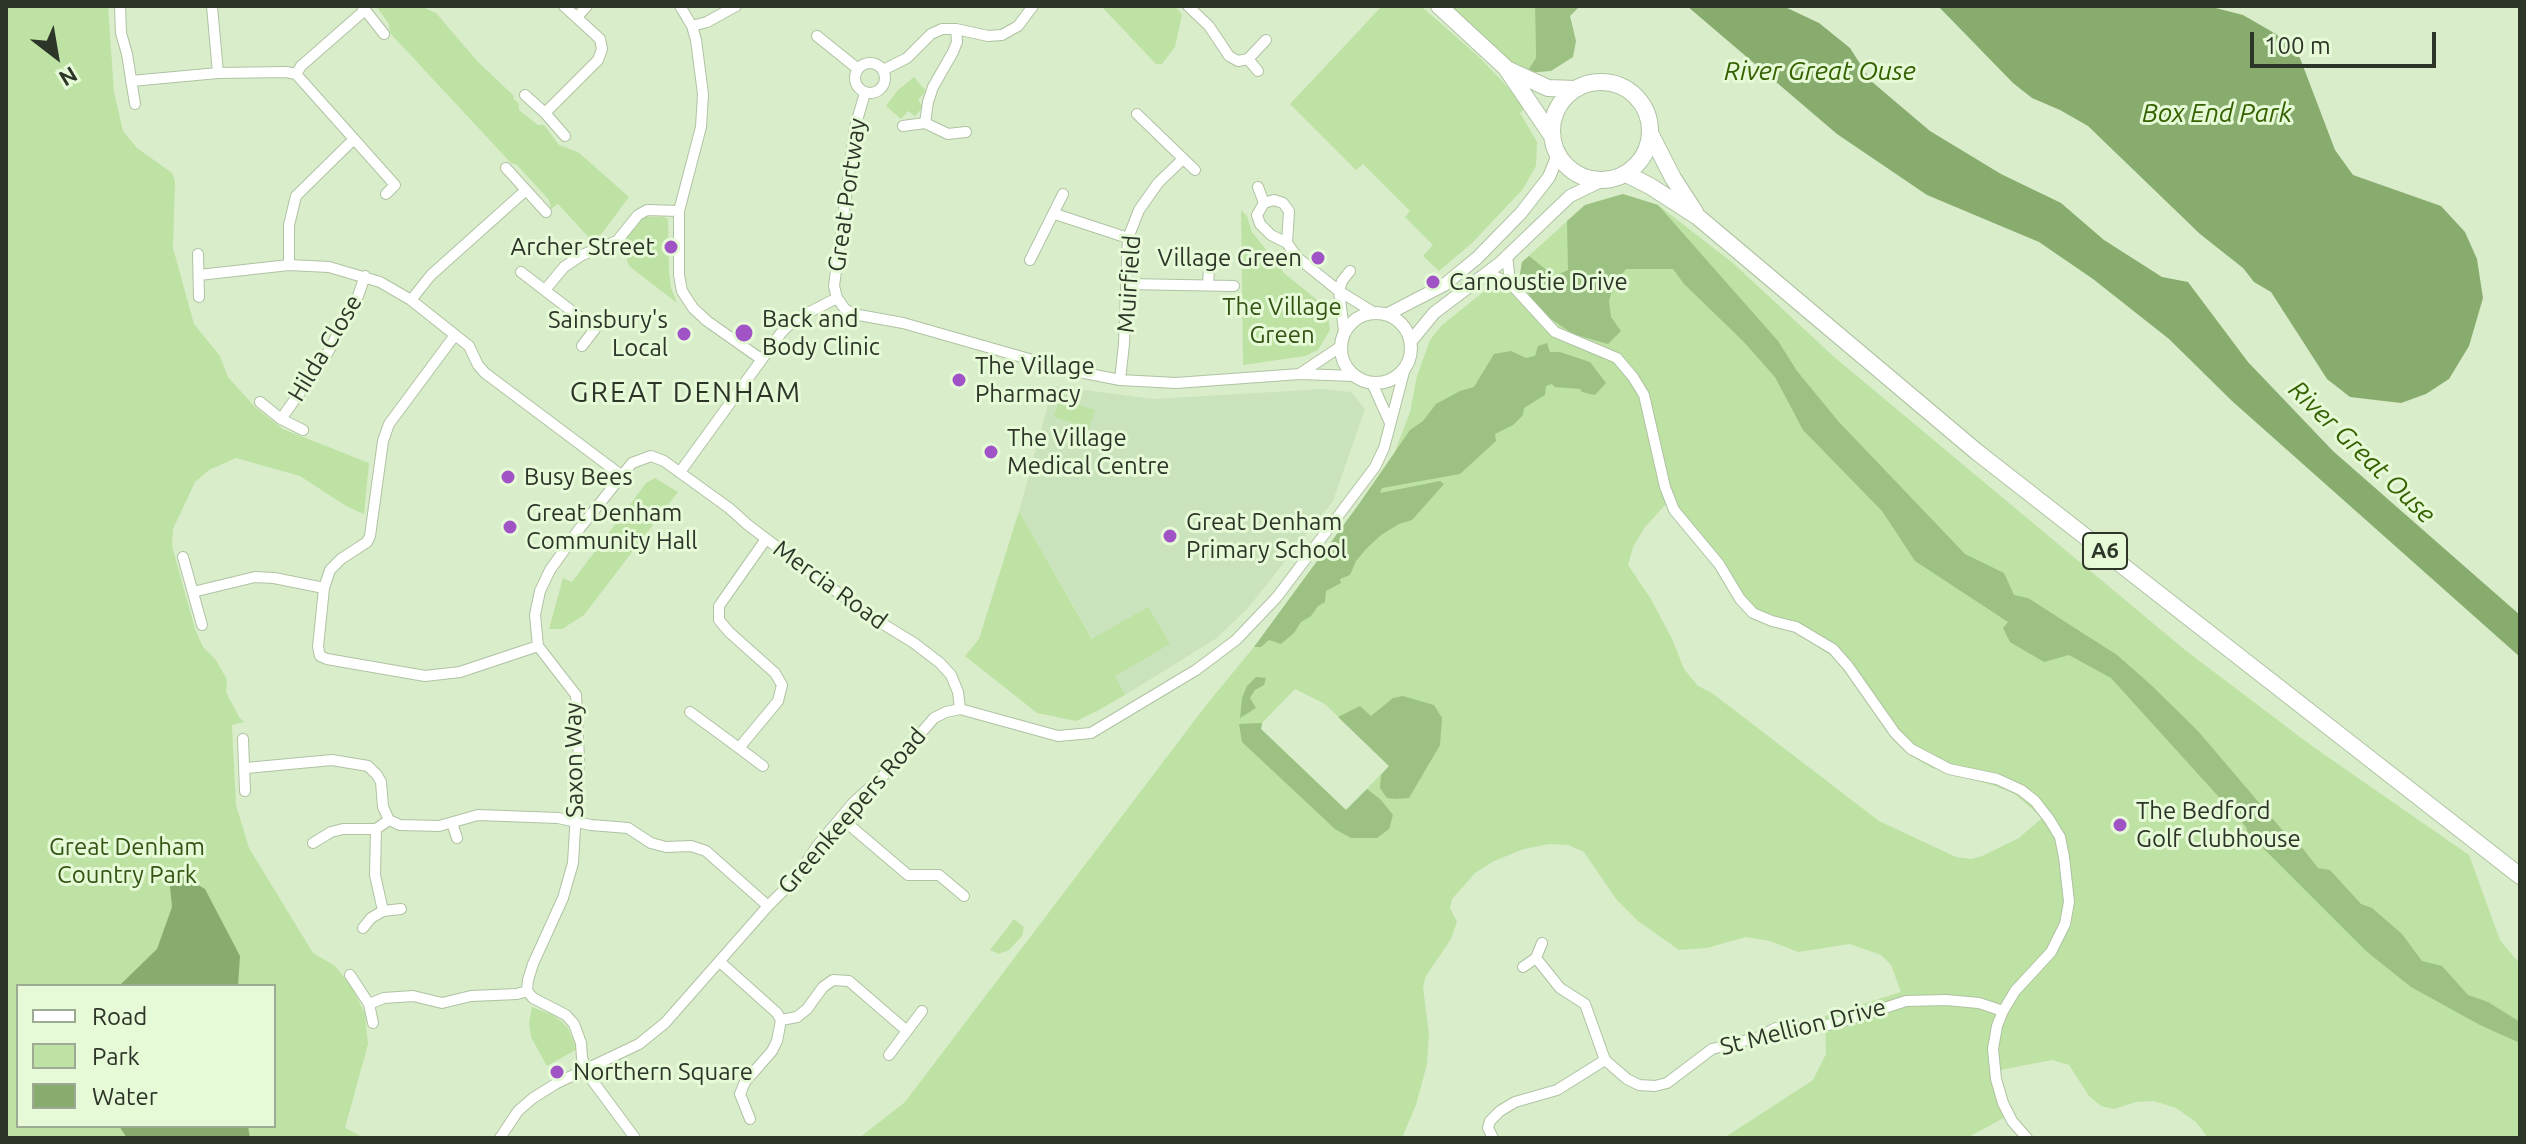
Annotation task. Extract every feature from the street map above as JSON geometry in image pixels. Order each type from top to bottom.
[{"type":"highway","points":[[1439,6],[1506,68],[1552,136],[1558,155],[1577,174],[1603,180],[1626,174],[1647,151],[1651,135],[1650,119],[1634,93],[1605,81],[1589,83],[1575,89],[1562,101],[1554,118],[1552,136]]},
{"type":"highway","points":[[1506,68],[1548,88],[1575,89]]},
{"type":"highway","name":"A6","points":[[1651,135],[1698,217]]},
{"type":"highway","name":"A6","points":[[1626,174],[1698,217],[1977,452],[2520,876]]},
{"type":"street","points":[[120,6],[121,33],[135,104]]},
{"type":"street","points":[[212,6],[218,73]]},
{"type":"street","points":[[545,113],[598,60],[602,49],[600,39],[564,6]]},
{"type":"street","points":[[577,17],[587,6]]},
{"type":"street","points":[[680,6],[692,26],[702,79],[703,109],[679,211],[679,275],[686,300],[707,321],[761,359]]},
{"type":"street","points":[[692,26],[707,22],[736,6]]},
{"type":"street","points":[[883,70],[907,58],[931,34],[942,29],[1002,35],[1018,26],[1033,6]]},
{"type":"street","points":[[1188,6],[1209,26],[1229,56],[1238,61],[1248,59],[1266,40]]},
{"type":"street","points":[[296,74],[364,8],[384,34]]},
{"type":"street","points":[[925,123],[933,87],[957,42],[956,29]]},
{"type":"street","points":[[817,36],[858,69]]},
{"type":"street","points":[[1248,59],[1258,71]]},
{"type":"street","points":[[871,63],[883,70],[883,86],[875,92],[865,93],[856,82],[858,69],[871,63]]},
{"type":"street","points":[[131,81],[218,73],[296,74],[395,185],[386,194]]},
{"type":"street","name":"Great Portway","points":[[837,298],[834,286],[837,251],[855,127],[865,93]]},
{"type":"street","points":[[525,95],[565,136]]},
{"type":"street","points":[[1137,114],[1195,170]]},
{"type":"street","points":[[903,126],[925,123],[948,134],[966,132]]},
{"type":"street","points":[[289,265],[289,225],[296,196],[354,139]]},
{"type":"street","points":[[1388,314],[1444,285],[1477,258],[1521,213],[1549,177],[1558,155]]},
{"type":"street","name":"Muirfield","points":[[1120,380],[1128,284],[1128,238],[1145,201],[1158,183],[1183,159]]},
{"type":"street","points":[[506,168],[546,212]]},
{"type":"street","points":[[1411,341],[1434,313],[1487,273],[1570,196],[1603,180]]},
{"type":"street","points":[[1258,187],[1264,203]]},
{"type":"street","points":[[411,300],[431,275],[526,190]]},
{"type":"street","points":[[1030,260],[1063,194]]},
{"type":"street","points":[[1287,243],[1289,211],[1283,203],[1274,200],[1264,203],[1257,215],[1260,224],[1271,235],[1287,243],[1297,257],[1339,291],[1373,312]]},
{"type":"street","points":[[545,290],[564,267],[582,255],[617,241],[638,215],[647,210],[679,211]]},
{"type":"street","points":[[1055,214],[1128,238]]},
{"type":"street","points":[[198,254],[199,297]]},
{"type":"street","points":[[1507,255],[1510,283]]},
{"type":"street","points":[[199,275],[289,265],[329,267],[365,276],[411,300],[469,346],[485,373],[621,475]]},
{"type":"street","points":[[1208,285],[1209,269]]},
{"type":"street","points":[[1350,271],[1339,291],[1344,331],[1340,347],[1346,368],[1354,376]]},
{"type":"street","points":[[521,272],[595,329],[582,346]]},
{"type":"street","points":[[1487,273],[1510,283],[1555,332],[1617,358],[1633,377],[1644,395],[1665,487],[1674,510],[1719,564],[1740,599],[1753,613],[1796,627],[1833,649],[1895,733],[1911,749],[1949,769],[1997,779],[2021,790],[2035,801],[2049,819],[2060,837],[2064,857],[2069,902],[2065,924],[2051,952],[2015,991],[2003,1011],[1993,1049],[1996,1079],[2003,1103],[2012,1121],[2027,1138]]},
{"type":"street","name":"Hilda Close","points":[[281,419],[327,354],[358,296],[365,276]]},
{"type":"street","points":[[1128,284],[1234,286]]},
{"type":"street","points":[[455,335],[389,424],[383,441],[367,542],[330,570],[324,588],[318,647],[320,656],[327,659],[425,676],[442,675],[488,664],[538,646],[535,615],[540,591],[550,570],[621,475],[632,463],[651,456],[680,472],[761,359],[794,320],[837,298],[853,314],[903,323],[1064,369],[1120,380],[1176,383],[1300,374],[1354,376],[1372,383],[1385,382],[1405,368]]},
{"type":"street","points":[[960,709],[1036,732],[1058,736],[1091,733],[1196,670],[1236,640],[1277,597],[1375,467],[1384,448],[1411,355],[1411,341],[1399,320],[1388,314],[1373,312],[1362,315],[1344,331]]},
{"type":"street","points":[[1300,374],[1340,347]]},
{"type":"street","points":[[1372,383],[1390,423]]},
{"type":"street","name":"Hilda Close","points":[[260,402],[281,419],[303,430]]},
{"type":"street","name":"Mercia Road","points":[[680,472],[827,585],[940,663],[951,675],[958,692],[960,709]]},
{"type":"street","points":[[739,748],[778,701],[782,685],[775,673],[719,620],[719,606],[766,539]]},
{"type":"street","points":[[183,557],[202,625]]},
{"type":"street","points":[[193,592],[255,577],[324,588]]},
{"type":"street","name":"Saxon Way","points":[[527,991],[533,964],[563,898],[573,863],[579,760],[576,695],[538,646]]},
{"type":"street","name":"Greenkeepers Road","points":[[500,1138],[518,1111],[533,1098],[639,1044],[673,1015],[795,879],[817,846],[853,803],[888,771],[934,718],[960,709]]},
{"type":"street","points":[[690,712],[763,766]]},
{"type":"street","points":[[243,739],[245,791]]},
{"type":"street","points":[[246,768],[332,760],[368,766],[381,782],[383,807],[389,820],[400,825],[439,826],[478,815],[558,818],[628,828],[651,843],[666,847],[698,847],[706,851],[768,906]]},
{"type":"street","points":[[841,818],[908,875],[939,875],[964,896]]},
{"type":"street","points":[[313,843],[331,832],[376,829],[389,820]]},
{"type":"street","points":[[452,823],[457,838]]},
{"type":"street","points":[[376,829],[375,875],[383,911]]},
{"type":"street","points":[[363,928],[371,918],[383,911],[401,909]]},
{"type":"street","points":[[1523,967],[1536,958],[1542,943]]},
{"type":"street","points":[[1493,1138],[1488,1128],[1490,1121],[1500,1111],[1526,1098],[1557,1090],[1605,1060],[1585,1004],[1560,988],[1536,958]]},
{"type":"street","points":[[720,962],[781,1020],[772,1051],[745,1082],[740,1094],[750,1119]]},
{"type":"street","points":[[350,975],[369,1004],[373,1023]]},
{"type":"street","points":[[781,1020],[797,1017],[833,980],[849,981],[907,1031]]},
{"type":"street","points":[[369,1004],[384,998],[413,996],[442,1003],[471,996],[527,991],[533,998],[566,1015],[574,1024],[587,1069],[598,1091],[635,1138]]},
{"type":"street","name":"St Mellion Drive","points":[[1605,1060],[1627,1079],[1639,1085],[1655,1086],[1681,1075],[1712,1049],[1746,1041],[1776,1028],[1823,1026],[1906,1001],[1979,1003],[2003,1011]]},
{"type":"street","points":[[889,1055],[922,1011]]},
{"type":"shaded area","points":[[1535,6],[1580,6],[1570,16],[1576,41],[1573,57],[1551,71],[1526,73],[1536,58]]},
{"type":"shaded area","points":[[1623,194],[1658,205],[1778,341],[1797,371],[1838,421],[1965,554],[2004,573],[2014,595],[2028,598],[2117,655],[2150,684],[2198,731],[2318,868],[2330,870],[2361,904],[2372,908],[2402,934],[2422,961],[2442,966],[2468,995],[2488,1002],[2520,1022],[2520,1043],[2411,987],[2366,951],[2248,833],[2246,827],[2111,678],[2069,655],[2044,662],[2010,642],[2003,628],[2008,622],[1915,561],[1882,511],[1803,430],[1775,377],[1673,269],[1626,269],[1613,286],[1609,301],[1611,317],[1621,331],[1608,344],[1573,334],[1541,312],[1519,280],[1522,262],[1529,256],[1554,276],[1568,270],[1567,221],[1585,205]]},
{"type":"shaded area","points":[[1547,343],[1550,352],[1560,352],[1590,362],[1606,383],[1595,395],[1580,389],[1555,387],[1552,384],[1546,386],[1545,395],[1524,408],[1523,415],[1513,425],[1495,434],[1496,441],[1460,474],[1382,488],[1380,493],[1440,481],[1444,484],[1412,520],[1381,535],[1366,549],[1350,575],[1326,591],[1325,602],[1301,622],[1294,633],[1281,644],[1269,640],[1261,647],[1254,647],[1410,430],[1423,421],[1436,404],[1474,387],[1494,354],[1511,351],[1526,358],[1535,356],[1538,346]]},
{"type":"shaded area","name":"Great Denham Primary School","points":[[1053,386],[1154,399],[1323,389],[1351,392],[1365,409],[1333,501],[1248,608],[1217,638],[1125,695],[1019,511]]},
{"type":"shaded area","points":[[1256,677],[1266,678],[1264,685],[1255,690],[1250,698],[1256,708],[1240,718],[1242,698],[1247,686]]},
{"type":"shaded area","points":[[1403,696],[1434,705],[1442,718],[1440,745],[1409,798],[1395,799],[1387,798],[1380,788],[1381,775],[1389,766],[1338,717],[1360,706],[1371,716],[1393,698]]},
{"type":"shaded area","points":[[1262,723],[1261,729],[1346,810],[1367,789],[1380,799],[1393,815],[1389,829],[1377,838],[1351,838],[1335,829],[1242,742],[1239,724]]},
{"type":"green space","name":"Great Denham Country Park","points":[[6,6],[108,6],[114,92],[123,131],[137,148],[172,173],[175,181],[173,248],[194,324],[220,356],[228,377],[256,408],[283,429],[369,463],[364,514],[300,476],[236,458],[209,470],[195,482],[173,529],[172,546],[195,629],[203,647],[216,660],[227,680],[226,692],[244,722],[232,725],[236,805],[249,848],[313,953],[335,966],[352,987],[365,1014],[368,1044],[345,1128],[365,1138],[6,1138]]},
{"type":"green space","points":[[376,6],[420,6],[436,13],[478,62],[514,96],[519,110],[538,125],[544,125],[559,145],[578,152],[629,197],[593,242],[558,204],[551,209],[549,200],[517,165],[511,163],[390,33],[389,24]]},
{"type":"green space","points":[[1101,6],[1175,6],[1182,15],[1175,47],[1162,64],[1156,64]]},
{"type":"green space","points":[[1382,6],[1421,6],[1478,56],[1525,108],[1520,113],[1537,142],[1536,166],[1523,189],[1472,243],[1439,271],[1423,256],[1433,245],[1405,217],[1410,211],[1363,164],[1356,170],[1290,104]]},
{"type":"green space","points":[[1450,6],[1535,6],[1536,58],[1526,73],[1494,49]]},
{"type":"green space","points":[[914,77],[926,91],[918,100],[923,107],[915,116],[908,111],[901,119],[886,106],[898,90]]},
{"type":"green space","points":[[1623,194],[1658,205],[1733,263],[1833,356],[2185,650],[2312,746],[2469,855],[2500,940],[2520,964],[2520,1138],[2208,1138],[2196,1122],[2176,1108],[2154,1101],[2136,1102],[2114,1109],[2101,1106],[2089,1096],[2069,1065],[2052,1060],[1995,1071],[2009,1115],[1967,1138],[1724,1138],[1813,1080],[1826,1054],[1825,1016],[1901,992],[1891,965],[1881,955],[1850,944],[1798,952],[1770,941],[1746,937],[1707,948],[1679,950],[1638,921],[1616,899],[1584,852],[1568,845],[1549,844],[1524,849],[1494,861],[1475,873],[1452,899],[1450,908],[1457,922],[1451,939],[1426,976],[1423,987],[1429,1034],[1427,1064],[1416,1105],[1402,1138],[859,1138],[905,1102],[1207,704],[1254,647],[1359,504],[1394,454],[1410,412],[1417,376],[1430,340],[1442,325],[1487,289],[1506,288],[1519,280],[1522,262],[1585,205]],"holes":[[[1666,504],[1673,517],[1710,560],[1743,610],[1758,620],[1797,633],[1836,659],[1893,740],[1908,754],[1932,768],[2015,794],[2042,818],[2019,838],[1982,856],[1971,859],[1956,857],[1879,821],[1712,693],[1698,686],[1684,669],[1651,599],[1628,565],[1633,547],[1645,527]],[[1295,689],[1325,704],[1389,766],[1346,810],[1261,729],[1263,722]]]},
{"type":"green space","name":"The Village Green","points":[[1241,210],[1247,216],[1252,232],[1285,274],[1327,308],[1330,330],[1318,350],[1305,356],[1243,365]]},
{"type":"green space","points":[[644,217],[668,219],[669,271],[677,303],[629,266],[623,247],[629,241],[626,238]]},
{"type":"green space","points":[[1059,399],[1095,410],[1089,428],[1054,417]]},
{"type":"green space","points":[[655,478],[678,492],[584,615],[562,629],[549,629],[563,578],[572,582],[646,483]]},
{"type":"green space","points":[[1019,511],[1092,639],[1148,607],[1170,644],[1115,676],[1125,695],[1076,721],[1037,713],[965,656],[979,639]]},
{"type":"green space","points":[[1014,919],[1024,927],[1022,936],[1009,950],[999,954],[990,950]]},
{"type":"green space","points":[[532,1007],[561,1021],[568,1028],[577,1049],[547,1066],[531,1037],[529,1023]]},
{"type":"water","name":"River Great Ouse","points":[[1687,6],[1783,6],[1819,23],[1850,48],[1871,81],[1930,131],[2001,174],[2061,203],[2104,240],[2162,277],[2188,282],[2248,362],[2333,451],[2520,615],[2520,657],[2232,401],[2169,339],[2093,279],[2039,242],[1927,195],[1837,134]]},
{"type":"water","name":"Box End Park","points":[[1938,6],[2208,6],[2243,15],[2276,34],[2300,58],[2335,150],[2353,175],[2441,206],[2465,232],[2477,259],[2483,298],[2469,346],[2449,379],[2426,394],[2401,403],[2350,397],[2327,379],[2271,292],[2254,282],[2243,268],[2200,234],[2088,126],[2032,98],[2013,83]]},
{"type":"water","points":[[168,867],[205,889],[240,956],[238,984],[121,984],[157,949],[172,907]]},
{"type":"water","points":[[120,1128],[248,1128],[250,1138],[127,1138]]},
{"type":"place","name":"Archer Street","points":[[671,247]]},
{"type":"place","name":"Village Green","points":[[1318,258]]},
{"type":"place","name":"Carnoustie Drive","points":[[1433,282]]},
{"type":"place","name":"Back and Body Clinic","points":[[744,333]]},
{"type":"place","name":"Sainsbury's Local","points":[[684,334]]},
{"type":"place","name":"The Village Pharmacy","points":[[959,380]]},
{"type":"place","name":"The Village Medical Centre","points":[[991,452]]},
{"type":"place","name":"Busy Bees","points":[[508,477]]},
{"type":"place","name":"Great Denham Community Hall","points":[[510,527]]},
{"type":"place","name":"Great Denham Primary School","points":[[1170,536]]},
{"type":"place","name":"The Bedford Golf Clubhouse","points":[[2120,825]]},
{"type":"place","name":"Northern Square","points":[[557,1072]]},
{"type":"district","name":"GREAT DENHAM","points":[[686,393]]}]
